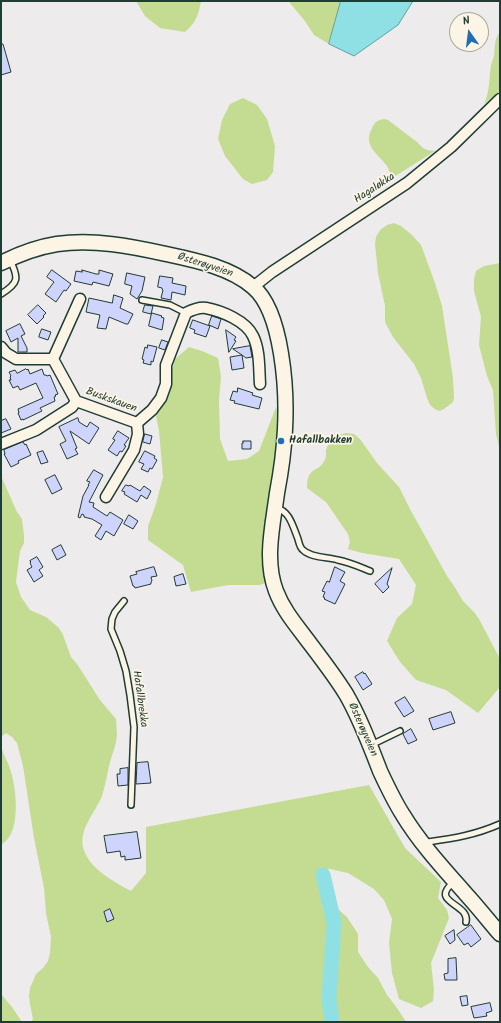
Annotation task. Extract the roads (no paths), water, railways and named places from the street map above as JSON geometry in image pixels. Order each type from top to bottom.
[{"type":"main road","name":"Østerøyveien","points":[[5,261],[24,253],[54,245],[81,242],[124,246],[202,263],[231,273],[253,287],[258,292],[268,307],[274,322],[279,345],[286,406],[282,461],[271,544],[271,572],[276,593],[288,615],[347,695],[359,718],[381,772],[395,801],[409,824],[423,844],[500,934]]},
{"type":"street","name":"Hagaløkka","points":[[253,287],[406,183],[451,147],[500,98]]},
{"type":"street","points":[[1,347],[6,353],[16,359],[53,359],[80,299]]},
{"type":"street","points":[[186,313],[194,309],[206,308],[231,316],[246,327],[253,334],[257,345],[260,384]]},
{"type":"street","name":"Buskskauen","points":[[106,497],[134,450],[138,434],[138,423],[152,410],[161,398],[166,384],[166,365],[186,313]]},
{"type":"street","name":"Buskskauen","points":[[53,359],[76,401],[138,423]]},
{"type":"street","name":"Buskskauen","points":[[1,444],[36,430],[72,408],[76,401]]},
{"type":"lane","points":[[1,294],[11,288],[16,278],[16,271],[5,261]]},
{"type":"lane","points":[[142,300],[170,305],[186,313]]},
{"type":"lane","points":[[275,507],[281,509],[288,516],[303,551],[318,556],[344,561],[370,571]]},
{"type":"lane","name":"Hafallbrekka","points":[[124,601],[115,612],[112,619],[111,629],[126,671],[132,708],[134,727],[131,805]]},
{"type":"lane","points":[[370,745],[400,731]]},
{"type":"lane","points":[[423,844],[477,833],[500,824]]},
{"type":"lane","points":[[455,881],[447,888],[445,893],[446,897],[464,913],[466,922]]},
{"type":"water","points":[[341,1],[413,1],[398,25],[354,56],[329,44]]},
{"type":"waterway","points":[[323,875],[334,922],[329,999],[332,1022]]},
{"type":"place","name":"Hafallbakken","points":[[281,441]]}]
